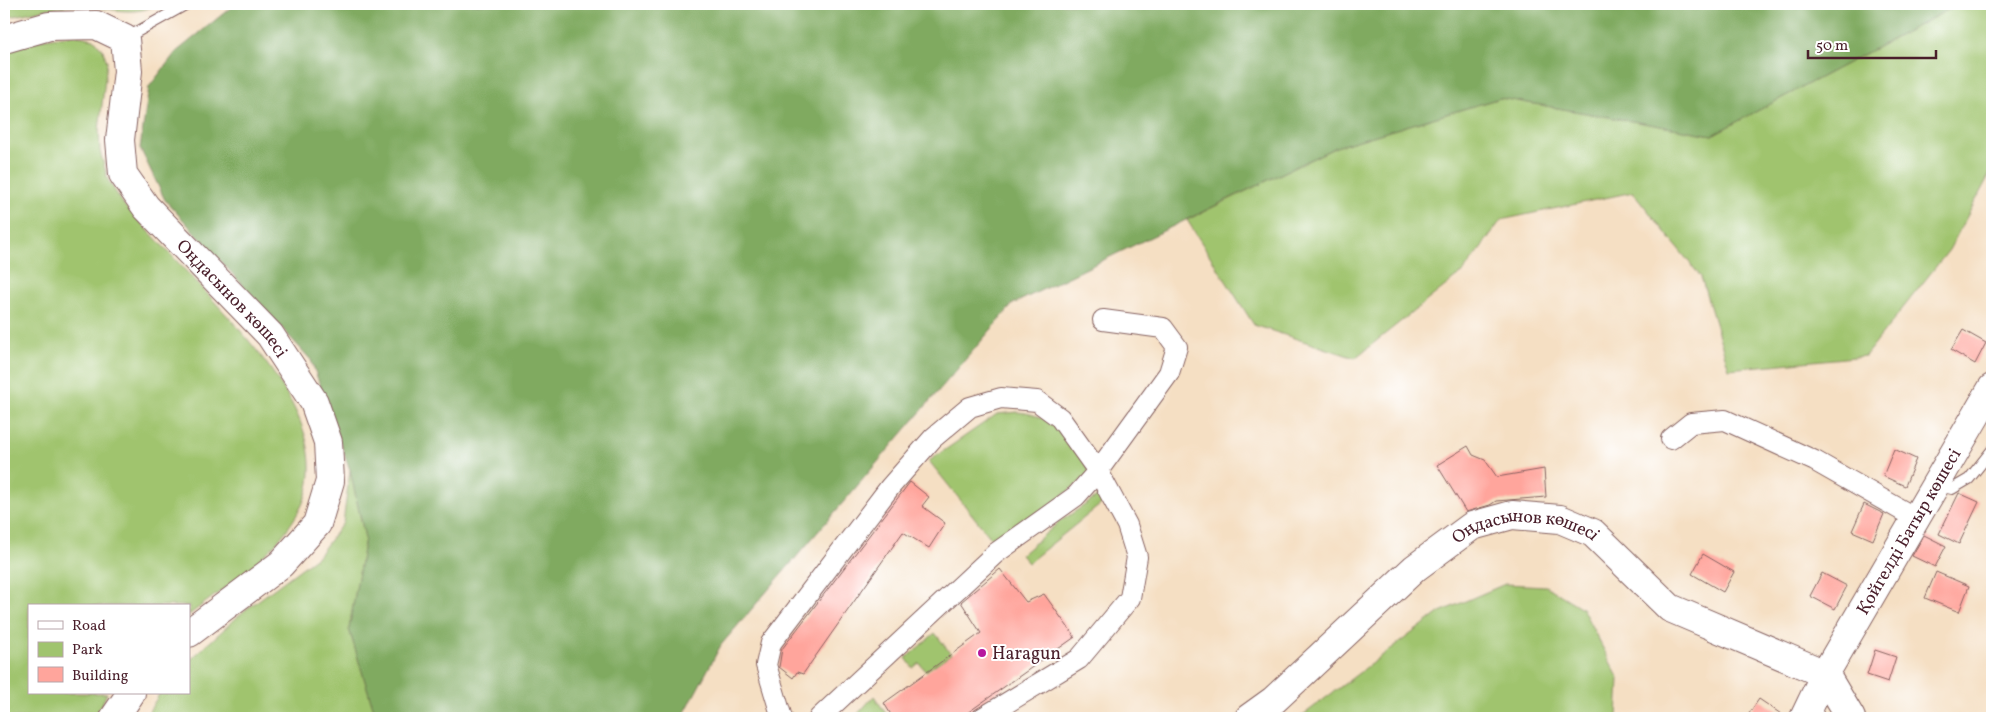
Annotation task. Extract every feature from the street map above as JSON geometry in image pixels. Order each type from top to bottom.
[{"type":"street","points":[[4,39],[49,26],[96,25],[125,39]]},
{"type":"street","name":"Оңдасынов көшесі","points":[[125,39],[128,71],[120,140],[123,174],[146,206],[270,334],[314,402],[328,442],[330,480],[317,524],[281,564],[190,632]]},
{"type":"street","points":[[819,718],[996,554],[1076,496],[1098,471],[1169,372],[1177,347],[1163,328],[1103,320]]},
{"type":"street","name":"Қойгелді Батыр көшесі","points":[[1804,718],[1825,674],[1937,486],[1992,388]]},
{"type":"street","points":[[782,718],[766,665],[772,643],[890,487],[933,438],[970,407],[1002,398],[1037,401],[1060,418],[1098,471],[1128,525],[1137,557],[1130,598],[1079,659],[982,718]]},
{"type":"street","points":[[1671,439],[1691,423],[1725,420],[1816,461],[1917,519]]},
{"type":"street","name":"Оңдасынов көшесі","points":[[1249,718],[1274,700],[1415,568],[1472,526],[1512,515],[1560,520],[1593,533],[1670,608],[1825,674]]},
{"type":"street","points":[[1825,674],[1851,718]]},
{"type":"street","points":[[114,718],[130,694]]},
{"type":"lane","points":[[125,39],[187,4]]},
{"type":"lane","points":[[1937,486],[1952,488],[1970,478],[1992,450]]},
{"type":"green space","points":[[4,4],[158,4],[149,8],[130,11],[81,6],[63,7],[4,18]]},
{"type":"green space","points":[[235,4],[1959,4],[1712,135],[1500,98],[1336,147],[1013,304],[721,645],[682,718],[381,718],[373,707],[349,629],[365,538],[350,470],[311,360],[165,200],[140,148],[149,87],[176,52]]},
{"type":"green space","points":[[1959,4],[1992,4],[1992,170],[1949,250],[1865,356],[1729,369],[1701,277],[1633,192],[1501,220],[1464,271],[1355,358],[1254,325],[1187,220],[1336,147],[1500,98],[1712,135]]},
{"type":"green space","points":[[74,35],[94,39],[103,50],[107,62],[99,130],[100,151],[108,180],[124,205],[240,330],[262,357],[282,386],[298,415],[308,446],[310,476],[302,505],[292,522],[267,553],[190,614],[190,604],[28,604],[28,694],[107,694],[96,718],[4,718],[4,51],[43,39]]},
{"type":"green space","points":[[1018,412],[1032,414],[1053,425],[1062,433],[1091,473],[998,547],[929,461],[997,414]]},
{"type":"green space","points":[[350,470],[365,538],[349,629],[373,707],[381,718],[145,718],[159,694],[190,694],[190,660],[244,611],[318,556],[343,523]]},
{"type":"green space","points":[[1100,495],[1105,501],[1028,563],[1021,555],[1059,522]]},
{"type":"green space","points":[[1505,584],[1546,586],[1582,608],[1619,679],[1617,718],[1299,718],[1440,612]]},
{"type":"green space","points":[[935,633],[951,654],[926,671],[919,663],[913,668],[906,658]]},
{"type":"green space","points":[[874,696],[889,718],[854,718]]},
{"type":"building","points":[[1963,330],[1986,343],[1975,364],[1951,350]]},
{"type":"building","points":[[1468,446],[1473,455],[1485,460],[1497,477],[1544,469],[1546,497],[1496,501],[1490,505],[1466,512],[1437,465]]},
{"type":"building","points":[[1894,449],[1916,459],[1905,486],[1883,476]]},
{"type":"building","points":[[910,482],[929,497],[922,506],[945,523],[929,548],[903,532],[803,674],[797,672],[793,678],[779,667],[782,649]]},
{"type":"building","points":[[1959,493],[1979,502],[1959,544],[1939,534]]},
{"type":"building","points":[[1864,504],[1884,514],[1873,540],[1852,531]]},
{"type":"building","points":[[1924,535],[1946,546],[1935,567],[1912,556]]},
{"type":"building","points":[[1703,554],[1734,572],[1723,592],[1692,574]]},
{"type":"building","points":[[1000,569],[1026,602],[1044,594],[1075,637],[960,718],[893,718],[884,703],[981,633],[961,602]]},
{"type":"building","points":[[1936,572],[1969,586],[1959,612],[1925,598]]},
{"type":"building","points":[[1822,573],[1847,586],[1835,609],[1810,596]]},
{"type":"building","points":[[1875,650],[1896,657],[1888,682],[1867,675]]},
{"type":"building","points":[[1759,699],[1787,718],[1746,718]]},
{"type":"place","name":"Haragun","points":[[982,653]]}]
